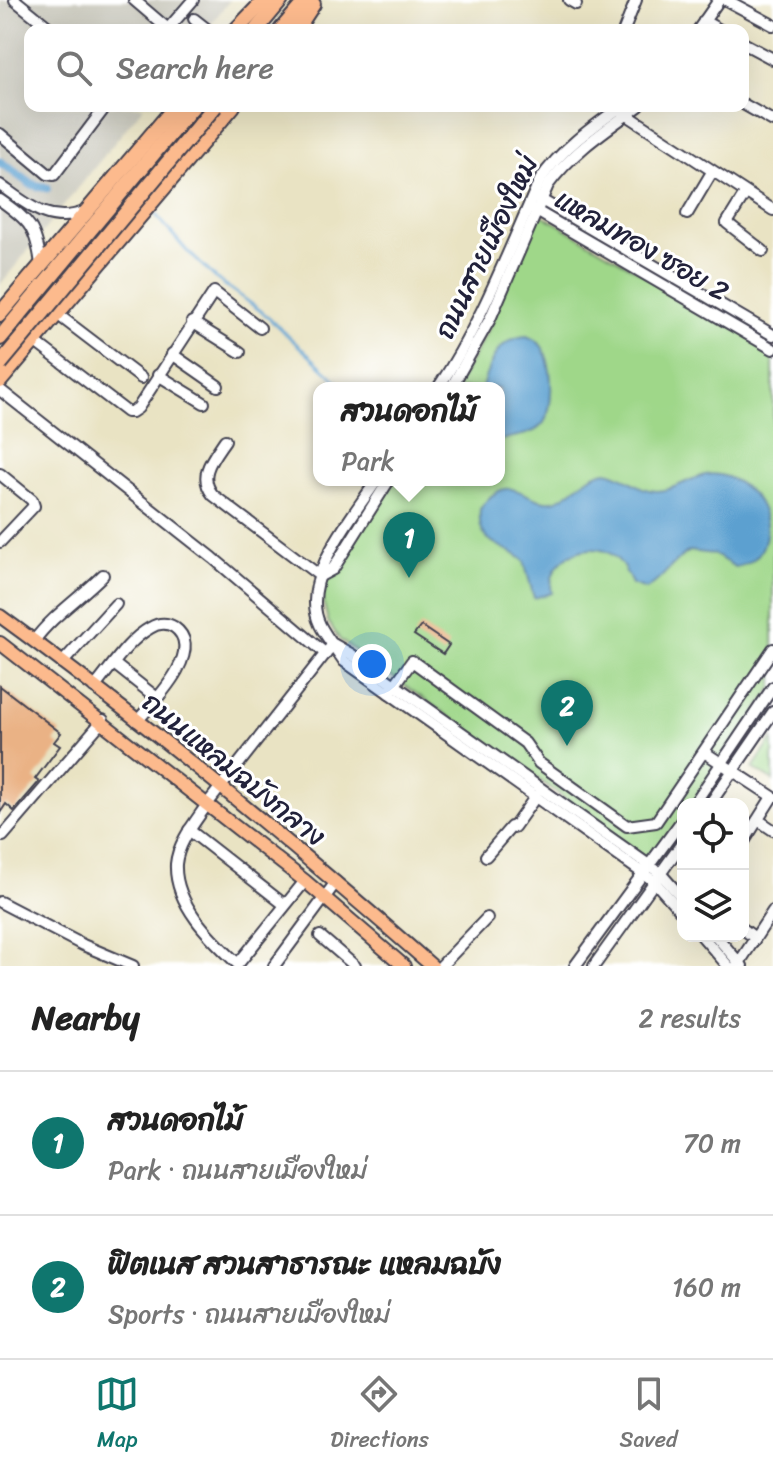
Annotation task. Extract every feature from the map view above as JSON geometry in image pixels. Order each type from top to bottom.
[{"type":"highway","points":[[242,24],[265,0]]},
{"type":"highway","points":[[261,24],[281,0]]},
{"type":"highway","points":[[286,24],[307,0]]},
{"type":"highway","points":[[300,24],[315,0]]},
{"type":"highway","points":[[0,314],[171,112]]},
{"type":"highway","points":[[31,344],[11,348],[0,339],[188,112]]},
{"type":"highway","points":[[0,364],[210,112]]},
{"type":"highway","points":[[0,381],[228,112]]},
{"type":"main road","name":"ถนนแหลมฉบังกลาง","points":[[0,616],[220,787],[432,966]]},
{"type":"main road","points":[[12,651],[29,638]]},
{"type":"main road","name":"ถนนแหลมฉบังกลาง","points":[[0,643],[208,803],[325,897],[403,966]]},
{"type":"street","points":[[15,0],[45,24]]},
{"type":"street","points":[[134,0],[162,24]]},
{"type":"street","points":[[172,24],[193,0]]},
{"type":"street","points":[[626,24],[636,0]]},
{"type":"street","points":[[726,0],[773,25]]},
{"type":"street","points":[[702,24],[715,1]]},
{"type":"street","points":[[194,19],[200,24]]},
{"type":"street","points":[[749,46],[773,59]]},
{"type":"street","points":[[749,107],[773,121]]},
{"type":"street","points":[[0,134],[48,174],[54,175],[101,112]]},
{"type":"street","name":"ถนนสายเมืองใหม่","points":[[454,382],[538,197],[561,168],[620,112]]},
{"type":"street","points":[[625,112],[773,210]]},
{"type":"street","points":[[687,214],[712,172]]},
{"type":"street","points":[[0,185],[46,214],[60,218],[87,211]]},
{"type":"street","points":[[745,194],[727,223],[763,251]]},
{"type":"street","name":"แหลมทอง ซอย 2","points":[[538,197],[760,334],[773,349]]},
{"type":"street","points":[[0,200],[24,217],[34,229],[41,264]]},
{"type":"street","name":"แหลมทอง ซอย 2","points":[[532,209],[760,334],[773,335]]},
{"type":"street","points":[[31,344],[127,412],[132,412],[138,408],[214,292],[260,328]]},
{"type":"street","points":[[57,314],[141,378]]},
{"type":"street","points":[[192,322],[240,352]]},
{"type":"street","name":"ถนนสายเมืองใหม่","points":[[442,382],[481,324]]},
{"type":"street","points":[[172,354],[218,386]]},
{"type":"street","points":[[158,375],[204,403]]},
{"type":"street","points":[[0,390],[330,649],[556,804],[677,894]]},
{"type":"street","points":[[225,440],[208,465],[207,488],[320,576]]},
{"type":"street","points":[[0,474],[32,500],[34,506],[0,542]]},
{"type":"street","points":[[330,649],[313,599],[320,576],[333,569],[375,486]]},
{"type":"street","points":[[368,503],[384,486]]},
{"type":"street","points":[[29,638],[71,606],[103,575]]},
{"type":"street","points":[[62,663],[116,604]]},
{"type":"street","points":[[94,688],[134,641],[151,627],[162,623],[171,625],[181,634],[185,644],[184,656],[157,698],[137,721]]},
{"type":"street","points":[[305,881],[238,964],[199,924],[178,882],[176,864],[189,830],[208,803],[330,649]]},
{"type":"street","points":[[392,689],[412,661],[525,743],[539,763],[627,826],[656,822],[773,649]]},
{"type":"street","points":[[114,664],[157,698]]},
{"type":"street","points":[[698,798],[773,687]]},
{"type":"street","points":[[392,689],[536,796],[556,804]]},
{"type":"street","points":[[714,798],[773,712]]},
{"type":"street","points":[[3,836],[103,720]]},
{"type":"street","points":[[704,752],[773,797],[749,834]]},
{"type":"street","points":[[556,804],[569,785]]},
{"type":"street","points":[[486,856],[514,827],[536,796]]},
{"type":"street","points":[[758,820],[773,830]]},
{"type":"street","points":[[575,966],[677,827]]},
{"type":"street","points":[[189,830],[285,905]]},
{"type":"street","points":[[594,966],[677,850]]},
{"type":"street","points":[[657,877],[677,905]]},
{"type":"street","points":[[274,966],[336,882]]},
{"type":"street","points":[[0,902],[83,945],[133,966]]},
{"type":"street","points":[[721,942],[739,965],[773,911]]},
{"type":"street","points":[[441,966],[487,918]]},
{"type":"street","points":[[749,934],[755,938]]},
{"type":"street","points":[[320,936],[355,966]]},
{"type":"street","points":[[707,942],[728,966]]},
{"type":"shaded area","points":[[0,0],[230,0],[211,24],[24,24],[24,112],[139,112],[0,285]]},
{"type":"green space","points":[[537,212],[773,350],[773,687],[698,798],[677,798],[677,827],[649,865],[555,791],[340,640],[328,621],[323,600],[327,577],[391,486],[505,486],[505,382],[459,382],[489,328]]},
{"type":"green space","points":[[773,738],[773,781],[753,768]]},
{"type":"water","points":[[527,336],[543,349],[550,371],[551,397],[546,419],[537,430],[505,439],[505,382],[484,382],[492,360],[502,346]]},
{"type":"water","points":[[606,471],[657,491],[708,474],[732,479],[746,488],[760,505],[766,525],[764,544],[754,559],[735,567],[713,554],[690,551],[646,589],[632,584],[622,564],[610,553],[584,550],[566,558],[559,565],[551,583],[552,593],[534,598],[524,561],[487,538],[482,531],[480,509],[490,497],[508,489],[552,501],[590,477]]},
{"type":"building","points":[[421,626],[449,645],[443,654],[414,635]]},
{"type":"building","points":[[0,686],[61,733],[54,742],[60,746],[35,779],[39,782],[14,811],[6,804],[0,813]]},
{"type":"waterway","points":[[0,162],[31,184],[47,188]]},
{"type":"waterway","points":[[156,215],[186,250],[218,280],[261,311],[338,382]]},
{"type":"place","name":"สวนดอกไม้","points":[[409,578]]},
{"type":"place","name":"ฟิตเนส สวนสาธารณะ แหลมฉบัง","points":[[567,746]]}]
